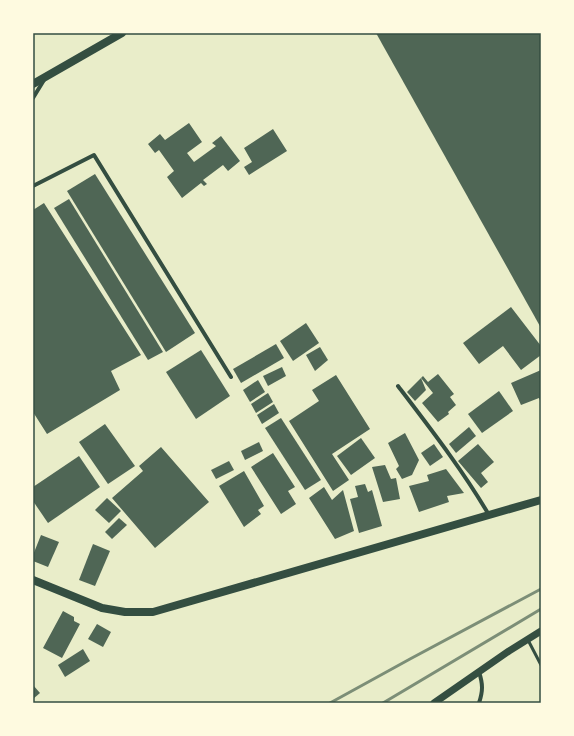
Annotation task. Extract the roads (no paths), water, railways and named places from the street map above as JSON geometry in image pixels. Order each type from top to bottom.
[{"type":"main road","points":[[33,84],[122,33]]},
{"type":"main road","points":[[33,580],[102,608],[125,612],[153,612],[541,500]]},
{"type":"street","points":[[33,98],[46,76]]},
{"type":"street","points":[[33,186],[94,155],[231,376]]},
{"type":"street","points":[[398,386],[450,455],[476,492],[489,515]]},
{"type":"street","points":[[434,703],[509,651],[541,631]]},
{"type":"street","points":[[479,672],[482,683],[482,693],[479,703]]},
{"type":"lane","points":[[528,640],[541,665]]},
{"type":"railway","points":[[330,703],[541,589]]},
{"type":"railway","points":[[383,703],[541,609]]}]
